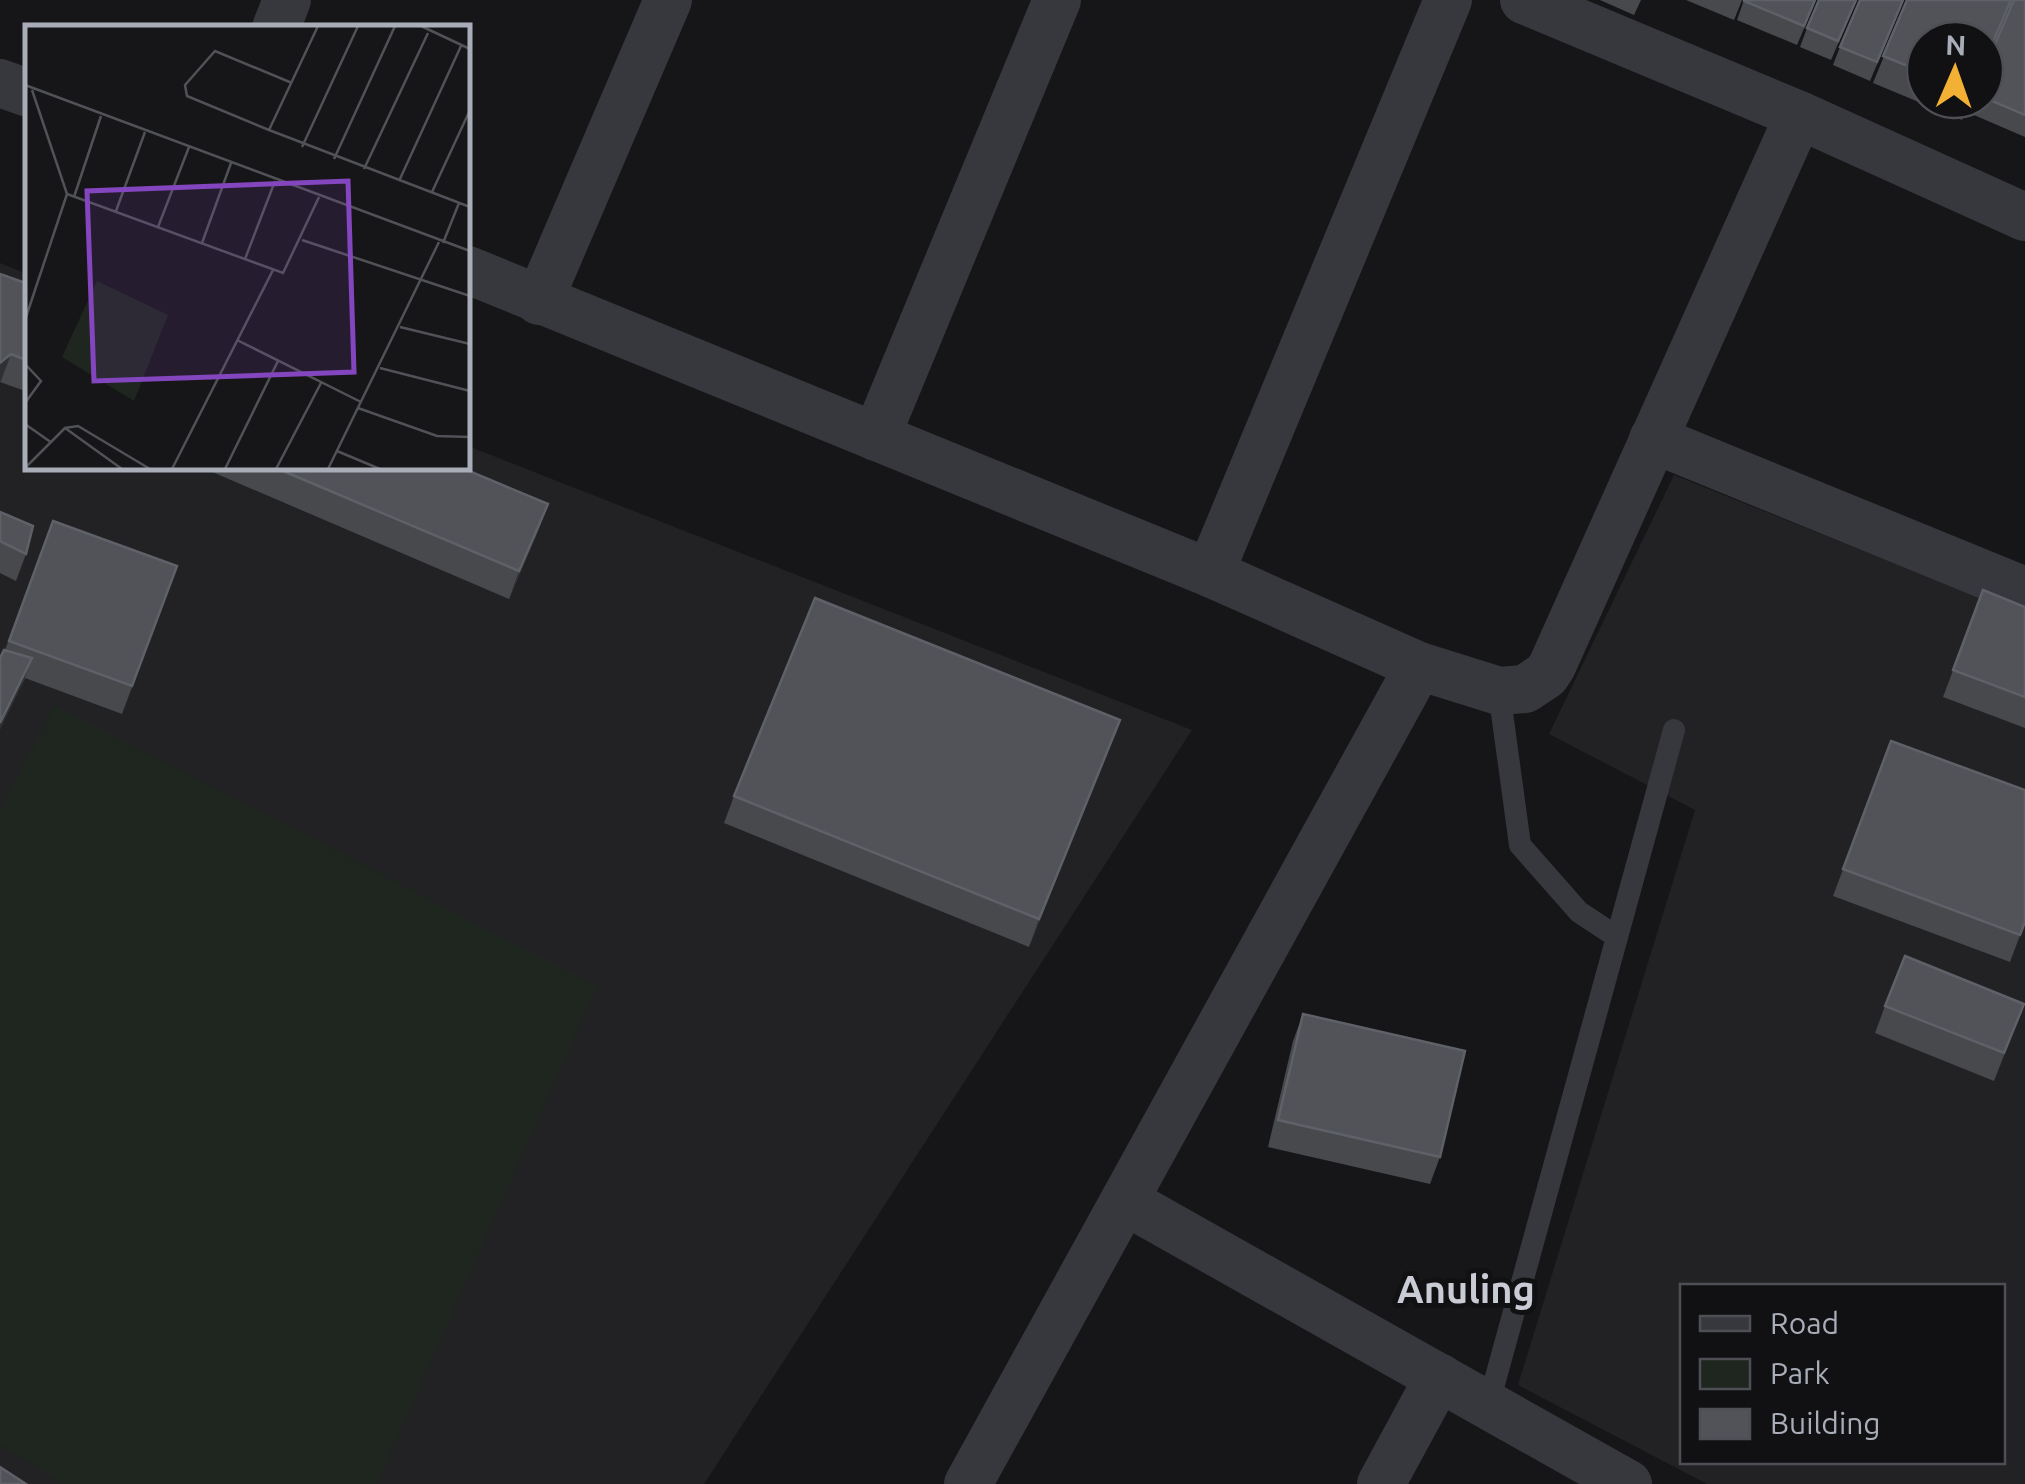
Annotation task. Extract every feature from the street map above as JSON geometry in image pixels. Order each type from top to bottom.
[{"type":"street","points":[[277,25],[286,0]]},
{"type":"street","points":[[540,301],[668,0]]},
{"type":"street","points":[[876,437],[1056,0]]},
{"type":"street","points":[[1210,573],[1448,0]]},
{"type":"street","points":[[1524,0],[1799,115],[2025,218]]},
{"type":"street","points":[[0,82],[25,91]]},
{"type":"street","points":[[470,271],[1210,573],[1418,666],[1499,690],[1525,689],[1546,675],[1799,115]]},
{"type":"street","points":[[1653,439],[2025,592]]},
{"type":"street","points":[[968,1484],[1418,666]]},
{"type":"street","points":[[1125,1201],[1628,1484]]},
{"type":"street","points":[[1381,1484],[1439,1377]]},
{"type":"lane","points":[[1499,690],[1520,845],[1578,912],[1617,937]]},
{"type":"lane","points":[[1488,1406],[1674,730]]},
{"type":"shaded area","points":[[0,263],[25,273],[25,470],[470,470],[470,447],[1192,730],[704,1484],[0,1484]]},
{"type":"shaded area","points":[[1674,475],[2025,616],[2025,1484],[1707,1484],[1518,1385],[1695,810],[1549,734]]},
{"type":"green space","points":[[55,705],[597,986],[377,1484],[62,1484],[0,1444],[0,811]]},
{"type":"building","points":[[1744,0],[1815,0],[1804,26]]},
{"type":"building","points":[[1819,0],[1856,0],[1838,41],[1807,28]]},
{"type":"building","points":[[1860,0],[1903,0],[1877,62],[1840,47]]},
{"type":"building","points":[[1907,0],[2011,0],[2002,20],[1905,20],[1905,65],[1883,56]]},
{"type":"building","points":[[2014,0],[2025,0],[2025,115],[2005,106],[2005,21]]},
{"type":"building","points":[[0,274],[25,283],[25,360],[11,354],[0,363]]},
{"type":"building","points":[[281,470],[467,470],[548,504],[519,571]]},
{"type":"building","points":[[0,512],[33,526],[26,554],[0,541]]},
{"type":"building","points":[[53,521],[177,566],[132,686],[9,641]]},
{"type":"building","points":[[1983,590],[2025,607],[2025,697],[1953,670]]},
{"type":"building","points":[[815,598],[1120,720],[1039,919],[734,796]]},
{"type":"building","points":[[4,650],[32,658],[0,723],[0,658]]},
{"type":"building","points":[[1891,741],[2025,790],[2025,922],[2020,935],[1843,869]]},
{"type":"building","points":[[1905,956],[2024,1004],[2004,1053],[1885,1006]]},
{"type":"building","points":[[1303,1014],[1465,1051],[1440,1157],[1278,1120]]},
{"type":"building","points":[[0,1467],[26,1484],[0,1484]]},
{"type":"district","name":"Anuling","points":[[1466,1290]]}]
